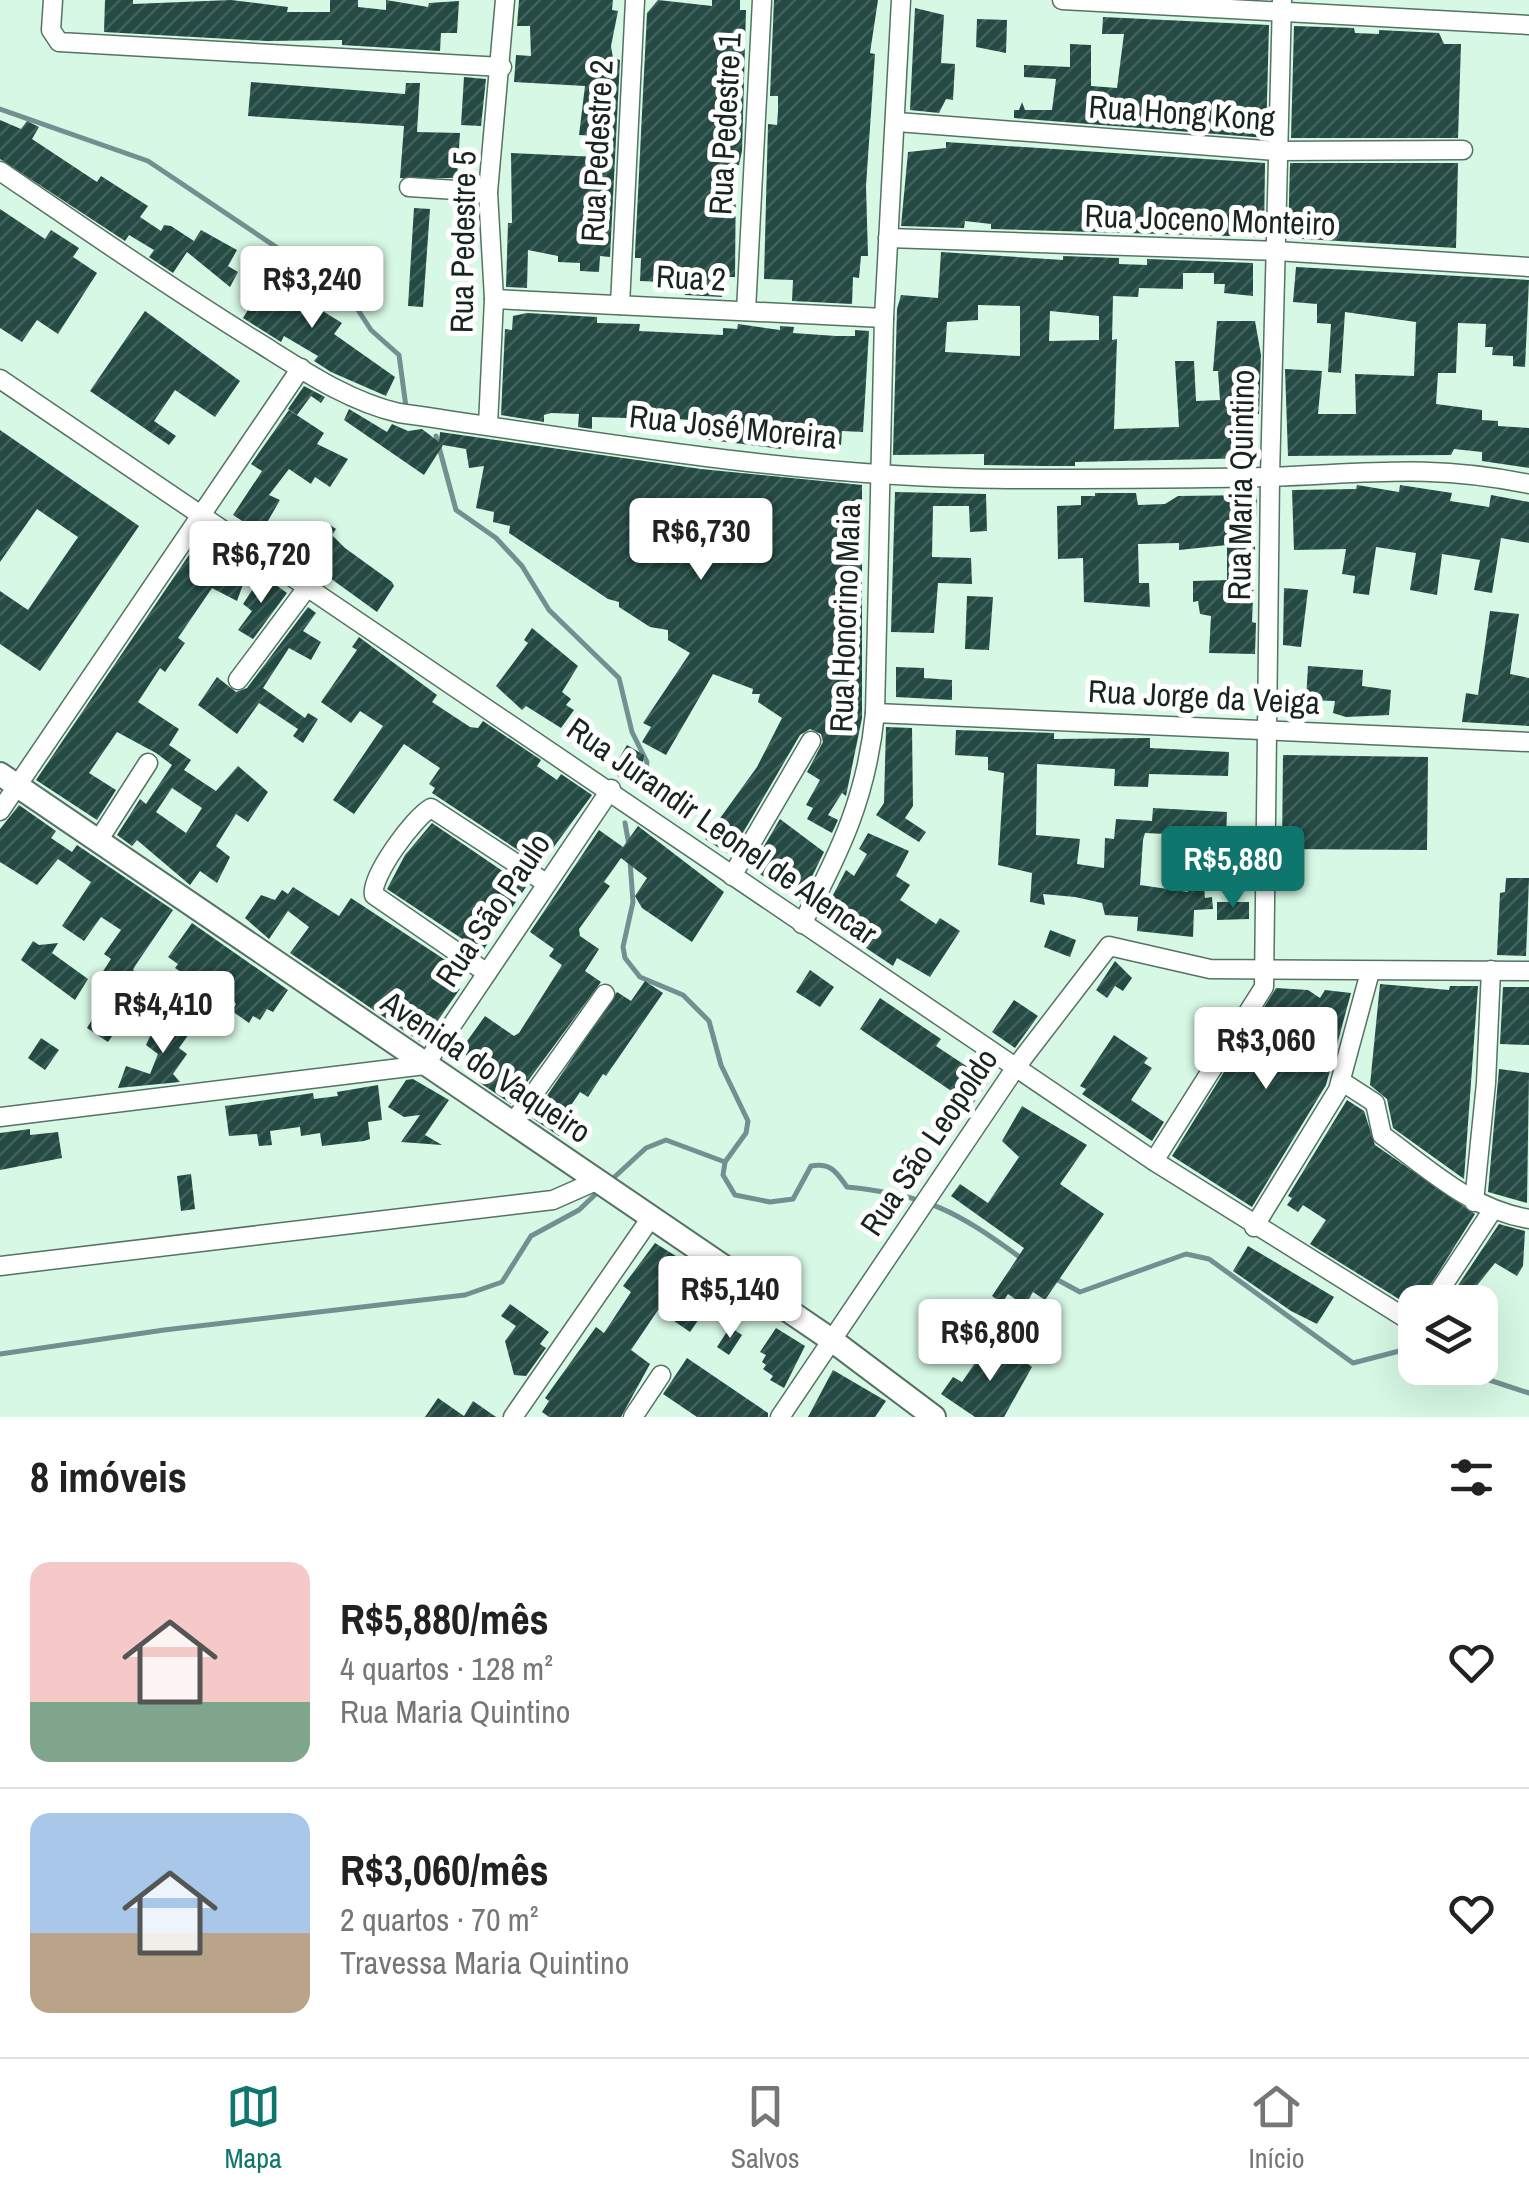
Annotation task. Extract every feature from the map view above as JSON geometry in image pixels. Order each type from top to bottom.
[{"type":"street","points":[[53,0],[51,30],[60,42],[502,67]]},
{"type":"street","name":"Rua Pedestre 5","points":[[488,424],[494,299],[488,192],[506,0]]},
{"type":"street","name":"Rua Pedestre 2","points":[[620,305],[635,0]]},
{"type":"street","name":"Rua Pedestre 1","points":[[746,311],[762,0]]},
{"type":"street","name":"Rua Honorino Maia","points":[[802,924],[861,800],[875,712],[884,318],[900,0]]},
{"type":"street","points":[[1062,0],[1282,6],[1529,24]]},
{"type":"street","name":"Rua Maria Quintino","points":[[1265,971],[1270,477],[1282,6]]},
{"type":"street","name":"Rua Hong Kong","points":[[896,122],[1277,151],[1463,150]]},
{"type":"street","name":"Rua José Moreira","points":[[0,171],[168,286],[300,368],[370,405],[399,413],[672,452],[879,473],[1008,479],[1270,477],[1404,468],[1453,471],[1529,484]]},
{"type":"street","points":[[409,187],[488,192]]},
{"type":"street","name":"Rua Joceno Monteiro","points":[[888,238],[1276,251],[1529,267]]},
{"type":"street","name":"Rua 2","points":[[494,299],[884,318]]},
{"type":"street","points":[[0,811],[8,780],[203,515],[300,368]]},
{"type":"street","name":"Rua Jurandir Leonel de Alencar","points":[[0,379],[1254,1227],[1398,1314]]},
{"type":"street","points":[[238,680],[309,585]]},
{"type":"street","name":"Rua Jorge da Veiga","points":[[875,712],[1529,742]]},
{"type":"street","points":[[732,876],[811,741]]},
{"type":"street","points":[[98,841],[148,763]]},
{"type":"street","name":"Avenida do Vaqueiro","points":[[8,780],[833,1341],[934,1417]]},
{"type":"street","name":"Rua São Paulo","points":[[425,1065],[611,789]]},
{"type":"street","points":[[487,973],[374,895],[372,883],[420,816],[431,808],[546,883]]},
{"type":"street","name":"Rua São Leopoldo","points":[[780,1417],[1016,1067],[1100,955],[1114,945],[1210,969],[1265,971]]},
{"type":"street","points":[[1474,1202],[1486,1084],[1490,970]]},
{"type":"street","points":[[1154,1160],[1264,987],[1265,971],[1529,971]]},
{"type":"street","points":[[1254,1227],[1303,1153],[1341,1081],[1370,972]]},
{"type":"street","points":[[513,1123],[605,994]]},
{"type":"street","points":[[0,1117],[425,1065]]},
{"type":"street","points":[[1341,1081],[1375,1103],[1382,1135],[1474,1202],[1529,1219]]},
{"type":"street","points":[[0,1266],[552,1200],[602,1185]]},
{"type":"street","points":[[1443,1285],[1492,1210]]},
{"type":"street","points":[[514,1417],[650,1219]]},
{"type":"street","points":[[633,1417],[662,1375]]},
{"type":"building","points":[[105,0],[133,0],[133,4],[231,0],[288,7],[287,12],[330,12],[330,0],[358,0],[358,7],[386,10],[386,0],[428,7],[429,3],[459,1],[457,33],[441,33],[440,51],[342,45],[342,40],[267,41],[104,32]]},
{"type":"building","points":[[519,0],[613,0],[612,10],[618,11],[611,46],[613,58],[620,60],[610,257],[600,256],[599,272],[580,271],[580,263],[558,262],[558,256],[528,250],[527,288],[506,287],[508,223],[512,223],[511,153],[598,157],[600,136],[579,135],[585,86],[514,82],[516,55],[531,56],[530,26],[517,26]]},
{"type":"building","points":[[658,0],[712,6],[712,0],[740,0],[740,10],[746,10],[742,151],[736,165],[735,277],[723,277],[722,297],[685,295],[686,283],[640,281],[641,258],[635,258],[647,13]]},
{"type":"building","points":[[774,0],[878,0],[870,53],[875,54],[866,186],[868,256],[861,256],[859,278],[853,277],[852,304],[792,301],[793,280],[764,279],[768,124],[777,125],[778,111],[778,96],[770,96]]},
{"type":"building","points":[[915,8],[944,15],[941,63],[955,64],[953,100],[946,99],[939,113],[910,110]]},
{"type":"building","points":[[1103,17],[1269,25],[1266,138],[1014,118],[1014,110],[1019,110],[1022,102],[1025,110],[1052,110],[1056,79],[1024,77],[1024,65],[1070,67],[1070,44],[1091,45],[1091,86],[1117,88],[1124,34],[1102,34]]},
{"type":"building","points":[[977,19],[1007,20],[1006,53],[976,47]]},
{"type":"building","points":[[1294,26],[1354,28],[1355,33],[1439,33],[1444,44],[1461,44],[1458,138],[1291,138]]},
{"type":"building","points":[[464,77],[486,79],[481,126],[461,125]]},
{"type":"building","points":[[251,82],[405,94],[406,83],[420,83],[417,132],[460,133],[457,178],[400,178],[404,126],[248,116]]},
{"type":"building","points":[[0,120],[21,129],[27,121],[39,127],[32,139],[97,182],[101,176],[148,206],[140,217],[161,231],[164,225],[171,226],[194,241],[201,230],[237,250],[228,266],[238,272],[230,287],[187,252],[173,273],[149,257],[154,250],[129,235],[125,241],[0,159]]},
{"type":"building","points":[[946,142],[1265,163],[1264,237],[991,229],[991,224],[965,221],[964,228],[901,226],[908,152],[946,148]]},
{"type":"building","points":[[1290,163],[1458,163],[1456,248],[1288,238]]},
{"type":"building","points":[[414,208],[430,209],[423,307],[408,306]]},
{"type":"building","points":[[0,209],[45,239],[51,230],[79,248],[73,257],[97,273],[58,334],[37,320],[22,342],[0,328]]},
{"type":"building","points":[[941,252],[1063,260],[1063,256],[1119,258],[1119,264],[1147,265],[1147,259],[1253,263],[1253,296],[1224,293],[1225,284],[1214,284],[1214,273],[1183,273],[1183,289],[1139,288],[1138,297],[1113,296],[1112,340],[1117,339],[1114,429],[1179,427],[1175,361],[1194,361],[1196,401],[1220,400],[1218,371],[1213,371],[1217,321],[1255,321],[1261,355],[1259,414],[1254,414],[1256,458],[1043,466],[984,465],[984,454],[893,455],[897,309],[901,295],[938,298]],"holes":[[[978,305],[1020,306],[1020,356],[945,352],[947,322],[978,320]],[[1050,311],[1099,316],[1099,340],[1049,341]]]},
{"type":"building","points":[[281,256],[292,263],[283,278],[311,296],[308,302],[342,323],[334,334],[395,377],[386,396],[331,372],[314,361],[318,356],[284,336],[281,342],[243,318]]},
{"type":"building","points":[[1296,267],[1529,280],[1525,367],[1513,366],[1513,356],[1492,355],[1493,347],[1485,347],[1486,324],[1458,323],[1456,373],[1438,373],[1436,404],[1482,410],[1482,420],[1498,421],[1498,426],[1529,428],[1529,468],[1482,461],[1482,452],[1454,449],[1451,455],[1288,456],[1285,369],[1322,371],[1318,414],[1356,414],[1355,374],[1414,376],[1416,322],[1345,312],[1341,373],[1328,372],[1331,324],[1317,323],[1317,304],[1293,302]]},
{"type":"building","points":[[145,311],[240,381],[215,417],[175,390],[154,421],[176,436],[169,445],[90,391]]},
{"type":"building","points":[[527,313],[597,317],[597,323],[640,324],[639,331],[723,335],[723,328],[737,329],[738,324],[780,330],[780,326],[794,327],[793,333],[836,336],[855,336],[855,330],[869,331],[863,432],[842,431],[841,445],[782,442],[781,449],[703,439],[703,435],[690,434],[690,420],[663,418],[662,431],[648,430],[649,421],[627,418],[592,417],[592,429],[578,427],[579,414],[551,413],[544,415],[544,422],[501,415],[505,329],[512,330],[513,316]]},
{"type":"building","points":[[304,386],[325,397],[321,403],[311,396],[297,415],[288,409]]},
{"type":"building","points":[[349,409],[387,432],[392,424],[408,431],[422,429],[439,442],[440,432],[701,469],[862,485],[862,718],[846,796],[842,793],[828,815],[838,820],[832,833],[807,819],[813,808],[806,805],[820,780],[807,772],[823,742],[821,734],[810,729],[800,735],[730,855],[705,839],[757,767],[782,718],[758,702],[760,694],[752,694],[753,689],[713,674],[666,755],[642,742],[651,727],[643,723],[690,653],[668,640],[668,630],[650,627],[619,607],[619,602],[608,599],[509,533],[510,526],[493,522],[494,512],[476,508],[484,466],[469,468],[466,449],[443,445],[424,475],[344,420]]},
{"type":"building","points":[[289,410],[324,433],[317,444],[348,459],[330,487],[315,477],[311,484],[289,469],[269,495],[280,500],[261,533],[233,515],[262,471],[251,464]]},
{"type":"building","points":[[0,430],[139,526],[40,671],[0,644],[0,591],[28,610],[78,537],[37,509],[0,562]]},
{"type":"building","points":[[1357,485],[1399,492],[1400,485],[1452,493],[1450,501],[1489,507],[1491,495],[1529,502],[1529,543],[1501,538],[1492,593],[1474,590],[1480,560],[1442,554],[1437,595],[1410,590],[1416,553],[1376,547],[1369,595],[1353,593],[1355,576],[1342,574],[1346,549],[1294,550],[1292,490],[1356,489]]},
{"type":"building","points":[[895,492],[986,494],[987,531],[970,532],[969,506],[933,506],[932,557],[971,558],[972,584],[938,583],[934,633],[891,632]]},
{"type":"building","points":[[1136,493],[1138,505],[1165,504],[1178,496],[1257,495],[1252,622],[1256,623],[1255,654],[1209,653],[1211,616],[1200,614],[1198,601],[1193,602],[1193,581],[1227,580],[1227,545],[1179,550],[1179,543],[1138,544],[1139,583],[1149,583],[1150,607],[1084,602],[1083,558],[1058,559],[1057,506],[1081,505],[1081,496]]},
{"type":"building","points":[[324,521],[336,529],[332,535],[345,548],[392,582],[394,586],[377,612],[283,544],[297,524],[314,536]]},
{"type":"building","points":[[204,533],[250,565],[237,601],[212,588],[178,638],[185,643],[165,672],[160,668],[138,702],[179,729],[169,745],[191,760],[184,770],[216,791],[238,766],[268,792],[248,822],[236,814],[216,846],[230,857],[217,883],[200,871],[190,885],[137,840],[132,846],[117,835],[140,799],[146,804],[172,765],[156,753],[117,732],[89,773],[116,790],[97,820],[36,780]],"holes":[[[172,788],[202,808],[186,833],[156,812]]]},
{"type":"building","points":[[262,575],[287,593],[253,639],[238,630],[252,611],[243,604]]},
{"type":"building","points":[[1284,588],[1308,590],[1301,647],[1283,645]]},
{"type":"building","points":[[967,596],[993,597],[989,650],[965,649]]},
{"type":"building","points":[[308,607],[316,613],[303,631],[321,642],[311,660],[289,648],[263,688],[305,718],[308,713],[318,719],[303,743],[293,736],[298,729],[259,703],[237,734],[198,705],[217,677],[236,692],[247,688]]},
{"type":"building","points":[[1490,611],[1519,614],[1510,674],[1529,678],[1529,726],[1462,722],[1466,693],[1478,695]]},
{"type":"building","points":[[532,628],[578,666],[562,692],[571,699],[566,705],[574,710],[561,728],[526,706],[522,710],[496,686],[528,643],[524,640]]},
{"type":"building","points":[[359,637],[437,695],[432,702],[470,727],[478,728],[483,721],[541,760],[537,766],[557,780],[561,774],[592,795],[539,864],[432,793],[435,788],[429,784],[440,768],[404,744],[354,814],[333,800],[383,726],[360,711],[351,723],[321,702],[357,650],[352,647]]},
{"type":"building","points":[[1308,666],[1363,670],[1362,686],[1391,690],[1389,715],[1346,717],[1333,713],[1335,701],[1306,700]]},
{"type":"building","points":[[896,667],[924,668],[924,678],[952,680],[952,700],[896,697]]},
{"type":"building","points":[[886,727],[912,728],[913,806],[905,818],[926,832],[919,842],[876,815],[884,803]]},
{"type":"building","points":[[956,730],[1054,733],[1054,739],[1150,738],[1150,748],[1229,752],[1228,776],[1149,774],[1148,787],[1114,786],[1115,769],[1037,764],[1036,835],[1080,839],[1077,864],[1104,868],[1105,838],[1114,839],[1116,819],[1152,821],[1153,808],[1227,812],[1226,837],[1145,833],[1143,840],[1140,885],[1188,892],[1188,887],[1204,886],[1205,898],[1212,897],[1213,909],[1194,910],[1193,937],[1137,931],[1138,917],[1105,915],[1102,903],[1075,897],[1043,894],[1045,905],[1030,902],[1032,873],[998,865],[1004,773],[988,770],[988,757],[955,755]]},
{"type":"building","points":[[627,745],[644,755],[642,768],[634,763],[623,779],[611,772]]},
{"type":"building","points":[[1283,755],[1428,757],[1427,850],[1282,849]]},
{"type":"building","points":[[662,787],[689,803],[678,818],[653,800]]},
{"type":"building","points":[[19,805],[56,831],[51,838],[72,852],[77,845],[173,910],[135,966],[133,970],[139,975],[124,998],[98,979],[111,959],[104,954],[121,930],[101,917],[84,941],[62,926],[91,882],[58,859],[37,885],[0,862],[0,829]]},
{"type":"building","points":[[780,819],[824,852],[800,901],[751,868]]},
{"type":"building","points":[[432,823],[526,887],[482,952],[387,889],[405,855]]},
{"type":"building","points":[[638,826],[724,892],[692,942],[642,908],[635,896],[647,878],[621,858],[604,882],[610,886],[579,929],[580,936],[599,949],[585,971],[601,982],[511,1104],[479,1082],[487,1070],[460,1051],[485,1016],[514,1036],[519,1033],[562,965],[549,956],[554,949],[530,932],[599,830],[623,847]]},
{"type":"building","points":[[868,833],[909,851],[896,876],[910,885],[900,900],[936,924],[940,918],[960,931],[930,977],[897,958],[893,966],[821,918],[846,870],[854,876],[867,854],[859,849]]},
{"type":"building","points":[[1506,878],[1529,878],[1526,956],[1497,955],[1500,893],[1505,892]]},
{"type":"building","points":[[293,887],[339,916],[351,898],[456,967],[451,974],[459,980],[455,986],[460,989],[422,1043],[290,953],[309,927],[288,911],[269,939],[245,918],[261,895],[275,900],[282,890],[288,894]]},
{"type":"building","points":[[1217,902],[1249,902],[1249,919],[1217,920]]},
{"type":"building","points":[[192,923],[288,990],[273,1012],[267,1009],[260,1020],[253,1016],[249,1023],[232,1011],[236,1004],[224,989],[202,974],[196,982],[175,968],[178,964],[168,957]]},
{"type":"building","points":[[1050,930],[1076,940],[1070,957],[1044,947]]},
{"type":"building","points":[[33,941],[39,945],[58,943],[52,953],[88,979],[75,1000],[21,960]]},
{"type":"building","points":[[1115,961],[1132,978],[1123,991],[1115,986],[1107,998],[1096,990]]},
{"type":"building","points":[[810,970],[834,987],[820,1007],[796,992]]},
{"type":"building","points":[[645,981],[663,993],[606,1076],[603,1074],[588,1097],[580,1092],[563,1117],[570,1122],[559,1136],[532,1118],[617,992],[631,1001]]},
{"type":"building","points":[[1380,984],[1449,990],[1450,986],[1478,986],[1464,1179],[1393,1128],[1387,1099],[1370,1085]]},
{"type":"building","points":[[1503,987],[1529,987],[1529,1045],[1500,1044]]},
{"type":"building","points":[[1276,988],[1308,990],[1320,998],[1325,990],[1351,993],[1326,1085],[1252,1207],[1172,1156]]},
{"type":"building","points":[[880,998],[941,1039],[936,1046],[989,1081],[972,1105],[860,1029]]},
{"type":"building","points":[[1014,1000],[1038,1016],[1015,1048],[992,1032]]},
{"type":"building","points":[[191,1010],[201,1017],[179,1048],[187,1054],[173,1074],[180,1082],[118,1088],[126,1066],[150,1074],[158,1054],[146,1045],[155,1026],[171,1036]]},
{"type":"building","points":[[93,1018],[115,1032],[108,1042],[87,1028]]},
{"type":"building","points":[[1114,1035],[1148,1058],[1144,1063],[1152,1068],[1131,1100],[1164,1122],[1152,1141],[1082,1094],[1086,1089],[1080,1086]]},
{"type":"building","points":[[41,1038],[59,1050],[45,1070],[28,1058]]},
{"type":"building","points":[[1499,1069],[1529,1073],[1527,1203],[1488,1192]]},
{"type":"building","points":[[413,1079],[449,1100],[425,1135],[442,1145],[401,1142],[420,1115],[404,1117],[388,1107],[406,1080]]},
{"type":"building","points":[[378,1085],[382,1120],[368,1122],[370,1139],[322,1146],[320,1133],[301,1136],[300,1127],[270,1131],[272,1145],[259,1146],[257,1134],[229,1136],[225,1106],[313,1093],[314,1099],[338,1096],[337,1092]]},
{"type":"building","points":[[1347,1100],[1364,1111],[1375,1145],[1475,1214],[1431,1285],[1398,1285],[1398,1298],[1310,1244],[1326,1220],[1303,1205],[1298,1212],[1287,1205],[1292,1198],[1288,1196]]},
{"type":"building","points":[[1022,1106],[1087,1145],[1060,1184],[1104,1214],[1045,1300],[1033,1292],[1025,1306],[1008,1294],[1002,1303],[992,1296],[1024,1248],[951,1196],[960,1184],[988,1203],[1019,1157],[1002,1141]]},
{"type":"building","points":[[30,1129],[30,1135],[58,1132],[62,1158],[0,1170],[0,1133]]},
{"type":"building","points":[[191,1174],[195,1209],[181,1211],[177,1176]]},
{"type":"building","points":[[1499,1224],[1525,1231],[1523,1266],[1517,1276],[1495,1263],[1477,1285],[1458,1285]]},
{"type":"building","points":[[655,1243],[748,1301],[733,1323],[708,1306],[690,1332],[658,1310],[631,1350],[650,1364],[621,1417],[549,1417],[542,1412],[549,1401],[545,1398],[596,1327],[604,1333],[631,1292],[623,1286]]},
{"type":"building","points":[[1248,1246],[1334,1297],[1317,1324],[1233,1271]]},
{"type":"building","points":[[510,1304],[549,1332],[540,1344],[546,1348],[526,1376],[514,1375],[505,1341],[516,1326],[501,1316]]},
{"type":"building","points":[[730,1327],[742,1335],[729,1355],[717,1347]]},
{"type":"building","points":[[776,1328],[805,1346],[784,1388],[770,1380],[773,1376],[763,1369],[766,1355],[760,1352]]},
{"type":"building","points":[[986,1347],[1000,1356],[1006,1347],[1032,1367],[1004,1417],[975,1417],[941,1394],[953,1377],[962,1382]]},
{"type":"building","points":[[687,1358],[768,1413],[768,1417],[697,1417],[663,1394]]},
{"type":"building","points":[[833,1370],[886,1401],[875,1417],[808,1417]]},
{"type":"building","points":[[438,1398],[464,1416],[473,1401],[496,1417],[425,1417]]},
{"type":"waterway","points":[[0,109],[148,161],[349,296],[371,330],[399,355],[406,407]]},
{"type":"waterway","points":[[436,436],[456,510],[496,538],[522,566],[549,610],[619,678],[632,732],[647,762],[643,788]]},
{"type":"waterway","points":[[625,823],[629,845]]},
{"type":"waterway","points":[[630,861],[633,902],[623,947],[625,958],[640,977],[683,995],[709,1021],[721,1065],[748,1121],[746,1133],[725,1162],[723,1175],[735,1195],[770,1202],[793,1199],[811,1166],[829,1167],[847,1187],[899,1195],[959,1217],[1021,1258]]},
{"type":"waterway","points":[[609,1182],[646,1148],[666,1140],[725,1162]]},
{"type":"waterway","points":[[0,1354],[164,1330],[465,1295],[502,1282],[531,1236],[579,1210],[601,1189]]},
{"type":"waterway","points":[[1056,1279],[1080,1292],[1186,1254],[1209,1259],[1353,1363],[1398,1351]]},
{"type":"waterway","points":[[1498,1383],[1529,1393]]}]
